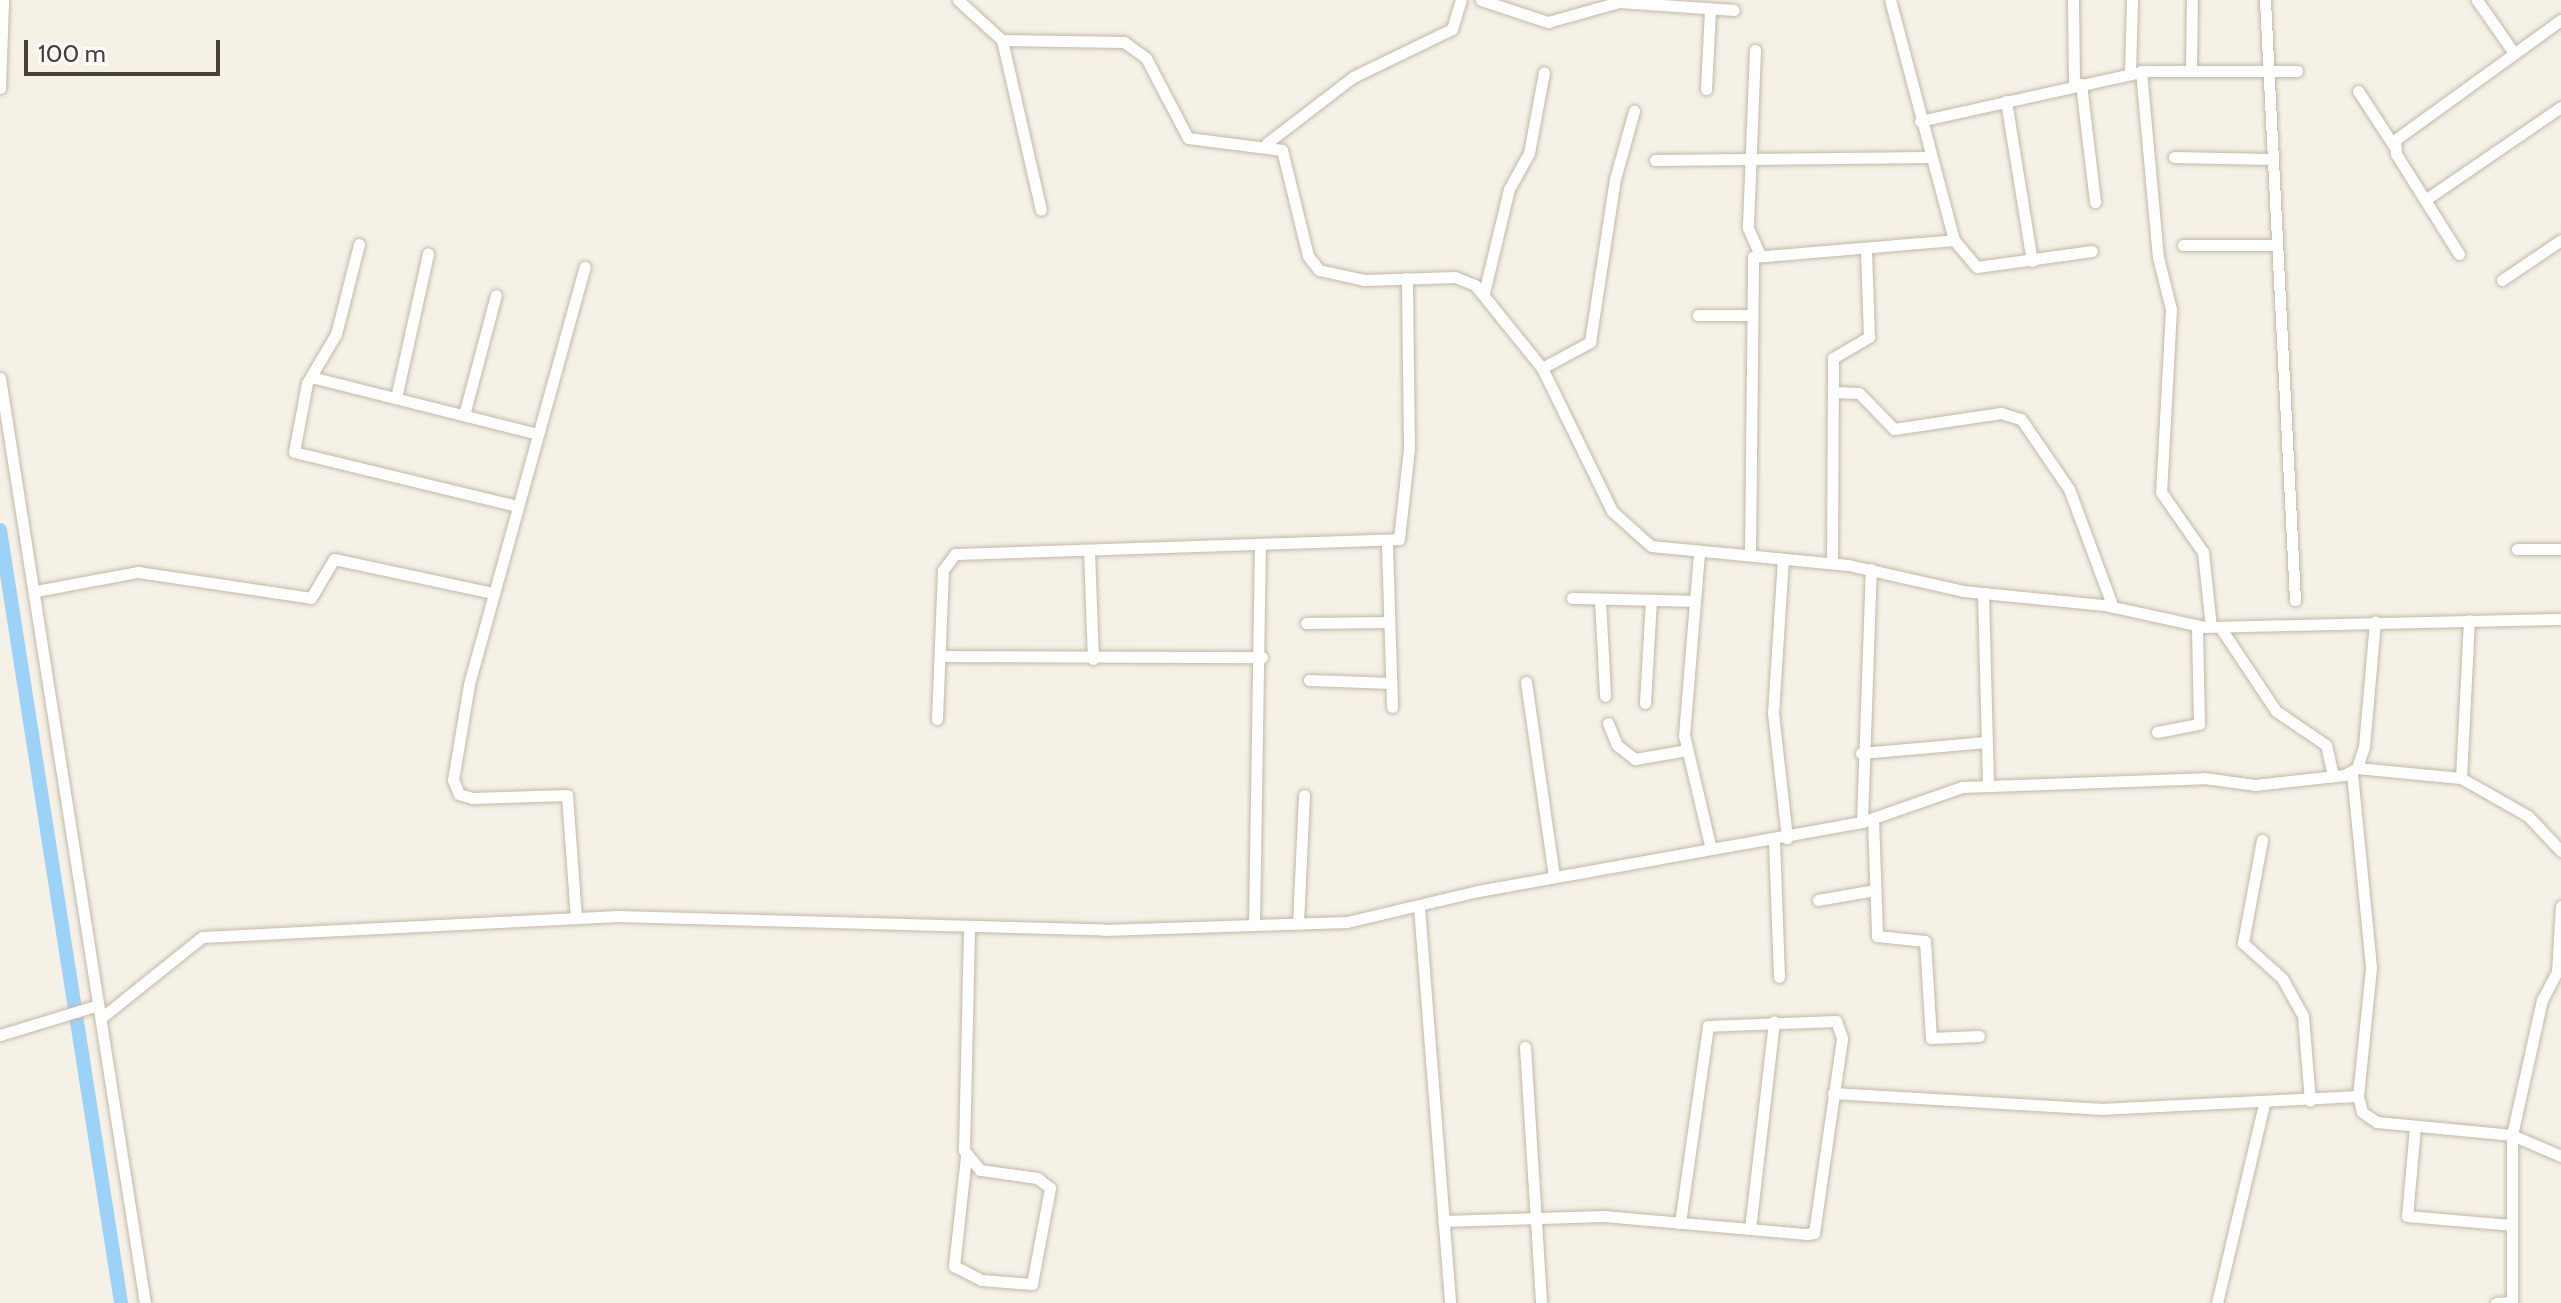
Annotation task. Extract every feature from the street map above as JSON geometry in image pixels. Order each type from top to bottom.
[{"type":"street","points":[[0,88],[3,0]]},
{"type":"street","points":[[958,0],[1002,40],[1041,210]]},
{"type":"street","points":[[1267,143],[1353,77],[1452,29],[1461,0]]},
{"type":"street","points":[[1481,0],[1548,22],[1619,2],[1734,10]]},
{"type":"street","points":[[1890,0],[1954,240],[1972,265],[2032,261],[2092,251]]},
{"type":"street","points":[[2073,0],[2077,84],[2095,202]]},
{"type":"street","points":[[2132,0],[2136,72],[2158,257],[2171,309],[2161,492],[2203,552],[2216,627],[2283,718],[2326,745],[2333,776]]},
{"type":"street","points":[[2191,68],[2192,0]]},
{"type":"street","points":[[2265,0],[2274,245],[2295,600]]},
{"type":"street","points":[[2477,0],[2514,53]]},
{"type":"street","points":[[1706,89],[1710,9]]},
{"type":"street","points":[[2394,146],[2402,130],[2561,20]]},
{"type":"street","points":[[1002,40],[1124,42],[1146,58],[1188,138],[1267,143],[1289,159],[1315,267],[1365,280],[1455,277],[1484,293],[1542,368],[1630,535],[1698,562],[1750,555],[1832,563],[1983,593],[2113,607],[2197,626],[2561,619]]},
{"type":"street","points":[[1755,50],[1748,228],[1759,253]]},
{"type":"street","points":[[1920,121],[2136,72],[2191,68],[2297,71]]},
{"type":"street","points":[[1484,293],[1509,189],[1529,153],[1544,72]]},
{"type":"street","points":[[2358,91],[2459,254]]},
{"type":"street","points":[[2006,101],[2032,261]]},
{"type":"street","points":[[2425,200],[2561,107]]},
{"type":"street","points":[[1542,368],[1590,342],[1615,179],[1634,111]]},
{"type":"street","points":[[1655,160],[1751,163],[1930,157]]},
{"type":"street","points":[[2174,157],[2271,159]]},
{"type":"street","points":[[1750,555],[1750,262],[1759,253],[1866,250],[1954,240]]},
{"type":"street","points":[[2502,280],[2561,240]]},
{"type":"street","points":[[359,244],[336,334],[311,377],[293,441],[297,455],[517,506]]},
{"type":"street","points":[[2183,245],[2274,245]]},
{"type":"street","points":[[1832,563],[1834,353],[1869,337],[1866,250]]},
{"type":"street","points":[[396,398],[428,254]]},
{"type":"street","points":[[576,918],[567,795],[472,798],[455,788],[460,723],[493,593],[585,267]]},
{"type":"street","points":[[937,719],[943,570],[955,554],[1387,545],[1399,539],[1405,522],[1407,278]]},
{"type":"street","points":[[464,415],[496,295]]},
{"type":"street","points":[[1698,315],[1751,315]]},
{"type":"street","points":[[311,377],[538,434]]},
{"type":"street","points":[[0,378],[36,591],[95,1006],[101,1018],[145,1303]]},
{"type":"street","points":[[1833,392],[1859,393],[1894,429],[2001,413],[2021,419],[2069,489],[2113,607]]},
{"type":"street","points":[[1387,545],[1392,707]]},
{"type":"street","points":[[1254,924],[1262,657],[1260,549]]},
{"type":"street","points":[[2517,549],[2561,549]]},
{"type":"street","points":[[1089,551],[1093,659]]},
{"type":"street","points":[[36,591],[138,572],[311,598],[334,559],[493,593]]},
{"type":"street","points":[[1783,559],[1773,713],[1787,838]]},
{"type":"street","points":[[1698,562],[1687,750],[1711,849]]},
{"type":"street","points":[[1871,569],[1861,753],[1879,939],[1925,941],[1929,1035],[1979,1036]]},
{"type":"street","points":[[1983,593],[1988,786]]},
{"type":"street","points":[[1572,598],[1694,601]]},
{"type":"street","points":[[1600,599],[1605,696]]},
{"type":"street","points":[[1645,703],[1651,600]]},
{"type":"street","points":[[2461,778],[2469,620]]},
{"type":"street","points":[[2375,621],[2354,770],[2371,967],[2358,1096],[2366,1117],[2415,1127],[2512,1135],[2561,1156]]},
{"type":"street","points":[[1306,623],[1389,622]]},
{"type":"street","points":[[2157,732],[2199,724],[2197,626]]},
{"type":"street","points":[[940,656],[1093,659],[1262,657]]},
{"type":"street","points":[[1309,680],[1391,683]]},
{"type":"street","points":[[1526,682],[1554,876]]},
{"type":"street","points":[[1608,723],[1617,745],[1635,759],[1687,750]]},
{"type":"street","points":[[1861,753],[1987,742]]},
{"type":"street","points":[[101,1018],[202,937],[576,918],[969,926],[1298,923],[1419,907],[1554,876],[1787,838],[1867,821],[1945,791],[1988,786],[2204,778],[2255,785],[2333,776],[2354,770],[2461,778],[2528,816],[2561,851]]},
{"type":"street","points":[[1298,923],[1304,795]]},
{"type":"street","points":[[1774,840],[1779,977]]},
{"type":"street","points":[[2262,840],[2243,943],[2282,978],[2303,1016],[2310,1101]]},
{"type":"street","points":[[1818,900],[1875,890]]},
{"type":"street","points":[[2496,1303],[2512,1302],[2512,1135],[2542,1000],[2557,972],[2561,906]]},
{"type":"street","points":[[1419,907],[1450,1303]]},
{"type":"street","points":[[966,1156],[980,1170],[1037,1178],[1050,1188],[1032,1284],[981,1280],[954,1266],[966,1156],[969,926]]},
{"type":"street","points":[[0,1035],[95,1006]]},
{"type":"street","points":[[1443,1221],[1534,1218],[1818,1230],[1840,1024],[1774,1021],[1714,1023],[1705,1032],[1680,1223]]},
{"type":"street","points":[[1750,1229],[1774,1021]]},
{"type":"street","points":[[1525,1047],[1541,1303]]},
{"type":"street","points":[[1833,1093],[2072,1109],[2264,1104],[2358,1096]]},
{"type":"street","points":[[2217,1303],[2264,1104]]},
{"type":"street","points":[[2415,1127],[2407,1216],[2511,1225]]},
{"type":"waterway","points":[[0,530],[121,1303]]}]
